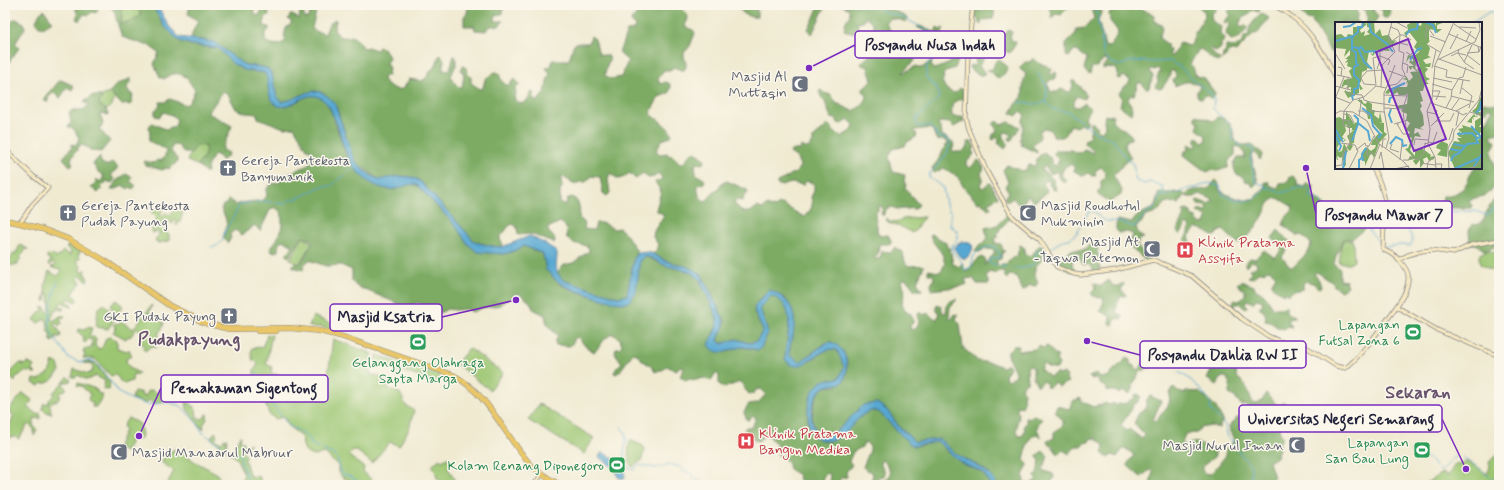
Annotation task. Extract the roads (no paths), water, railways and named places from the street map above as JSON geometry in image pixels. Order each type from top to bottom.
[{"type":"highway","points":[[5,220],[20,222],[60,237],[82,248],[156,299],[181,314],[206,326],[219,330],[230,331],[312,331],[333,336],[452,377],[473,392],[525,462],[554,485]]},
{"type":"highway","points":[[5,223],[23,225],[60,237]]},
{"type":"highway","points":[[541,475],[560,485]]},
{"type":"main road","points":[[974,5],[968,52],[965,112],[967,124],[986,170],[1004,204],[1014,218],[1040,240],[1056,265],[1062,269],[1080,275],[1116,270],[1149,261],[1156,261],[1192,276],[1242,319],[1268,336],[1284,343],[1303,345],[1343,368],[1348,366],[1356,358],[1397,307],[1405,291],[1409,276],[1398,260],[1385,251],[1383,246],[1385,200],[1380,183],[1373,169]]},
{"type":"main road","points":[[1272,5],[1292,16],[1305,28],[1329,64],[1335,76]]},
{"type":"main road","points":[[5,149],[32,176],[48,188],[32,205],[20,222]]},
{"type":"main road","points":[[1398,260],[1421,251],[1431,250],[1454,253],[1471,245],[1499,240]]},
{"type":"main road","points":[[1397,307],[1435,329],[1499,356]]},
{"type":"main road","points":[[534,485],[541,475]]},
{"type":"water","points":[[152,5],[157,5],[169,26],[179,37],[214,42],[243,64],[268,69],[272,75],[276,94],[281,102],[315,91],[321,92],[328,96],[335,104],[353,157],[361,168],[379,180],[405,176],[420,181],[475,242],[502,247],[530,236],[548,245],[557,253],[557,272],[565,281],[618,297],[627,295],[634,258],[637,253],[649,252],[666,261],[688,267],[701,274],[723,318],[724,325],[718,341],[722,344],[736,339],[749,343],[757,341],[763,330],[754,308],[770,290],[788,303],[793,314],[794,328],[789,355],[800,362],[826,343],[831,342],[841,349],[846,359],[847,371],[843,382],[821,389],[814,402],[812,421],[817,432],[835,433],[863,405],[877,403],[887,410],[900,428],[915,442],[939,439],[955,453],[984,470],[997,485],[990,485],[981,472],[959,461],[938,442],[914,446],[909,443],[879,412],[871,411],[863,414],[850,428],[834,440],[825,441],[813,436],[810,429],[808,406],[813,392],[823,381],[839,378],[844,367],[837,350],[830,349],[797,366],[791,365],[785,359],[789,322],[785,306],[780,300],[771,296],[760,308],[768,333],[761,348],[758,350],[742,347],[724,352],[717,352],[709,345],[717,326],[717,317],[700,280],[692,273],[667,266],[654,259],[644,257],[640,260],[637,283],[633,296],[627,302],[619,303],[583,293],[567,287],[555,280],[546,270],[543,254],[524,246],[503,254],[477,252],[468,244],[455,225],[417,185],[413,184],[396,189],[387,189],[369,182],[361,176],[350,161],[330,108],[322,99],[314,96],[306,97],[284,107],[278,106],[270,97],[265,73],[244,70],[233,64],[218,48],[192,45],[179,41],[164,26]]},
{"type":"water","points":[[962,241],[972,244],[971,252],[965,259],[959,256],[954,248]]},
{"type":"water","name":"Kolam Renang Diponegoro","points":[[602,452],[623,464],[624,479],[618,477],[616,472],[617,470],[599,457]]},
{"type":"waterway","points":[[861,5],[866,7],[876,6],[936,34],[936,38],[932,42],[941,51],[938,57],[928,63],[926,77],[937,89],[939,98],[916,119],[916,124],[918,126],[931,126],[937,136],[950,140],[950,145],[946,155],[929,174],[929,177],[943,188],[946,204],[951,214],[950,225],[958,233],[958,239],[952,245],[953,251],[962,262],[964,269],[971,267],[973,258],[979,250],[988,247],[995,247],[1000,254],[1000,257],[990,259],[988,262],[1001,266],[1018,268],[1026,268],[1032,265],[1035,261],[1035,254],[1043,248]]},
{"type":"waterway","points":[[1089,5],[1098,15],[1103,54],[1109,61],[1117,65],[1132,61],[1171,61],[1175,65],[1178,65],[1197,83],[1213,95],[1213,109],[1231,126],[1233,140],[1238,145],[1252,148],[1254,150],[1250,157],[1255,179],[1256,182],[1266,186]]},
{"type":"waterway","points":[[1474,22],[1489,12],[1499,9]]},
{"type":"waterway","points":[[1037,73],[1047,86],[1046,102]]},
{"type":"waterway","points":[[1019,102],[1033,104],[1046,102],[1055,110],[1069,112],[1096,133],[1112,139],[1127,159],[1133,164],[1136,181],[1145,184],[1149,182],[1163,186],[1163,194]]},
{"type":"waterway","points":[[211,247],[217,246],[223,240],[225,230],[240,204],[262,201],[284,204],[322,186],[331,186],[355,167]]},
{"type":"waterway","points":[[1046,248],[1051,248],[1076,234],[1088,213],[1091,211],[1095,212],[1101,219],[1120,222],[1134,227],[1147,212],[1155,208],[1159,196],[1175,194],[1208,183],[1220,186],[1223,195],[1243,201],[1251,200],[1267,187],[1281,193],[1301,187],[1310,189],[1311,197],[1321,202],[1335,214],[1355,217],[1366,226],[1382,246]]},
{"type":"waterway","points":[[1385,247],[1401,245],[1410,246],[1413,240],[1407,227],[1416,213],[1474,211],[1487,215],[1499,203]]},
{"type":"waterway","points":[[58,281],[50,310],[50,326],[54,338],[64,350],[68,358],[81,362],[89,360],[95,362],[115,387],[117,392],[133,400],[148,405],[168,402],[181,406],[197,423],[202,432],[241,456],[241,462],[250,485]]},
{"type":"waterway","points":[[256,372],[269,400],[286,422],[292,428],[298,430],[310,439],[311,444],[334,455],[337,458],[342,474],[351,477],[364,485]]},
{"type":"waterway","points":[[1178,372],[1188,377],[1200,390],[1211,404],[1210,409],[1225,425],[1228,437],[1251,466],[1251,485]]},
{"type":"waterway","points":[[621,427],[626,434],[624,459],[628,467],[633,470],[639,465],[657,468],[669,464],[680,467],[683,471],[691,473],[692,477],[707,485]]},
{"type":"waterway","points":[[1411,452],[1416,452],[1428,459]]},
{"type":"waterway","points":[[1439,470],[1441,471],[1455,457]]},
{"type":"waterway","points":[[1463,457],[1493,480],[1499,478]]},
{"type":"waterway","points":[[1430,460],[1436,467]]},
{"type":"place","name":"Posyandu Nusa Indah","points":[[809,68]]},
{"type":"place","name":"Masjid Al Muttaqin","points":[[800,84]]},
{"type":"place","name":"Gereja Pantekosta Banyumanik","points":[[228,168]]},
{"type":"place","name":"Posyandu Mawar 7","points":[[1306,168]]},
{"type":"place","name":"Gereja Pantekosta Pudak Payung","points":[[68,213]]},
{"type":"place","name":"Masjid Roudhotul Mukminin","points":[[1028,213]]},
{"type":"place","name":"Masjid At -Taqwa Patemon","points":[[1152,249]]},
{"type":"place","name":"Klinik Pratama Assyifa","points":[[1185,250]]},
{"type":"place","name":"Masjid Ksatria","points":[[516,300]]},
{"type":"place","name":"GKI Pudak Payung","points":[[229,316]]},
{"type":"place","name":"Lapangan Futsal Zona 6","points":[[1413,332]]},
{"type":"place","name":"Posyandu Dahlia RW II","points":[[1087,341]]},
{"type":"place","name":"Gelanggang Olahraga Sapta Marga","points":[[418,342]]},
{"type":"place","name":"Pemakaman Sigentong","points":[[139,436]]},
{"type":"place","name":"Klinik Pratama Bangun Medika","points":[[746,441]]},
{"type":"place","name":"Masjid Nurul Iman","points":[[1297,445]]},
{"type":"place","name":"Lapangan San Bau Lung","points":[[1422,450]]},
{"type":"place","name":"Masjid Manaarul Mabruur","points":[[119,452]]},
{"type":"place","name":"Kolam Renang Diponegoro","points":[[617,465]]},
{"type":"place","name":"Universitas Negeri Semarang","points":[[1466,469]]},
{"type":"district","name":"Pudakpayung","points":[[189,339]]},
{"type":"district","name":"Sekaran","points":[[1418,392]]}]
